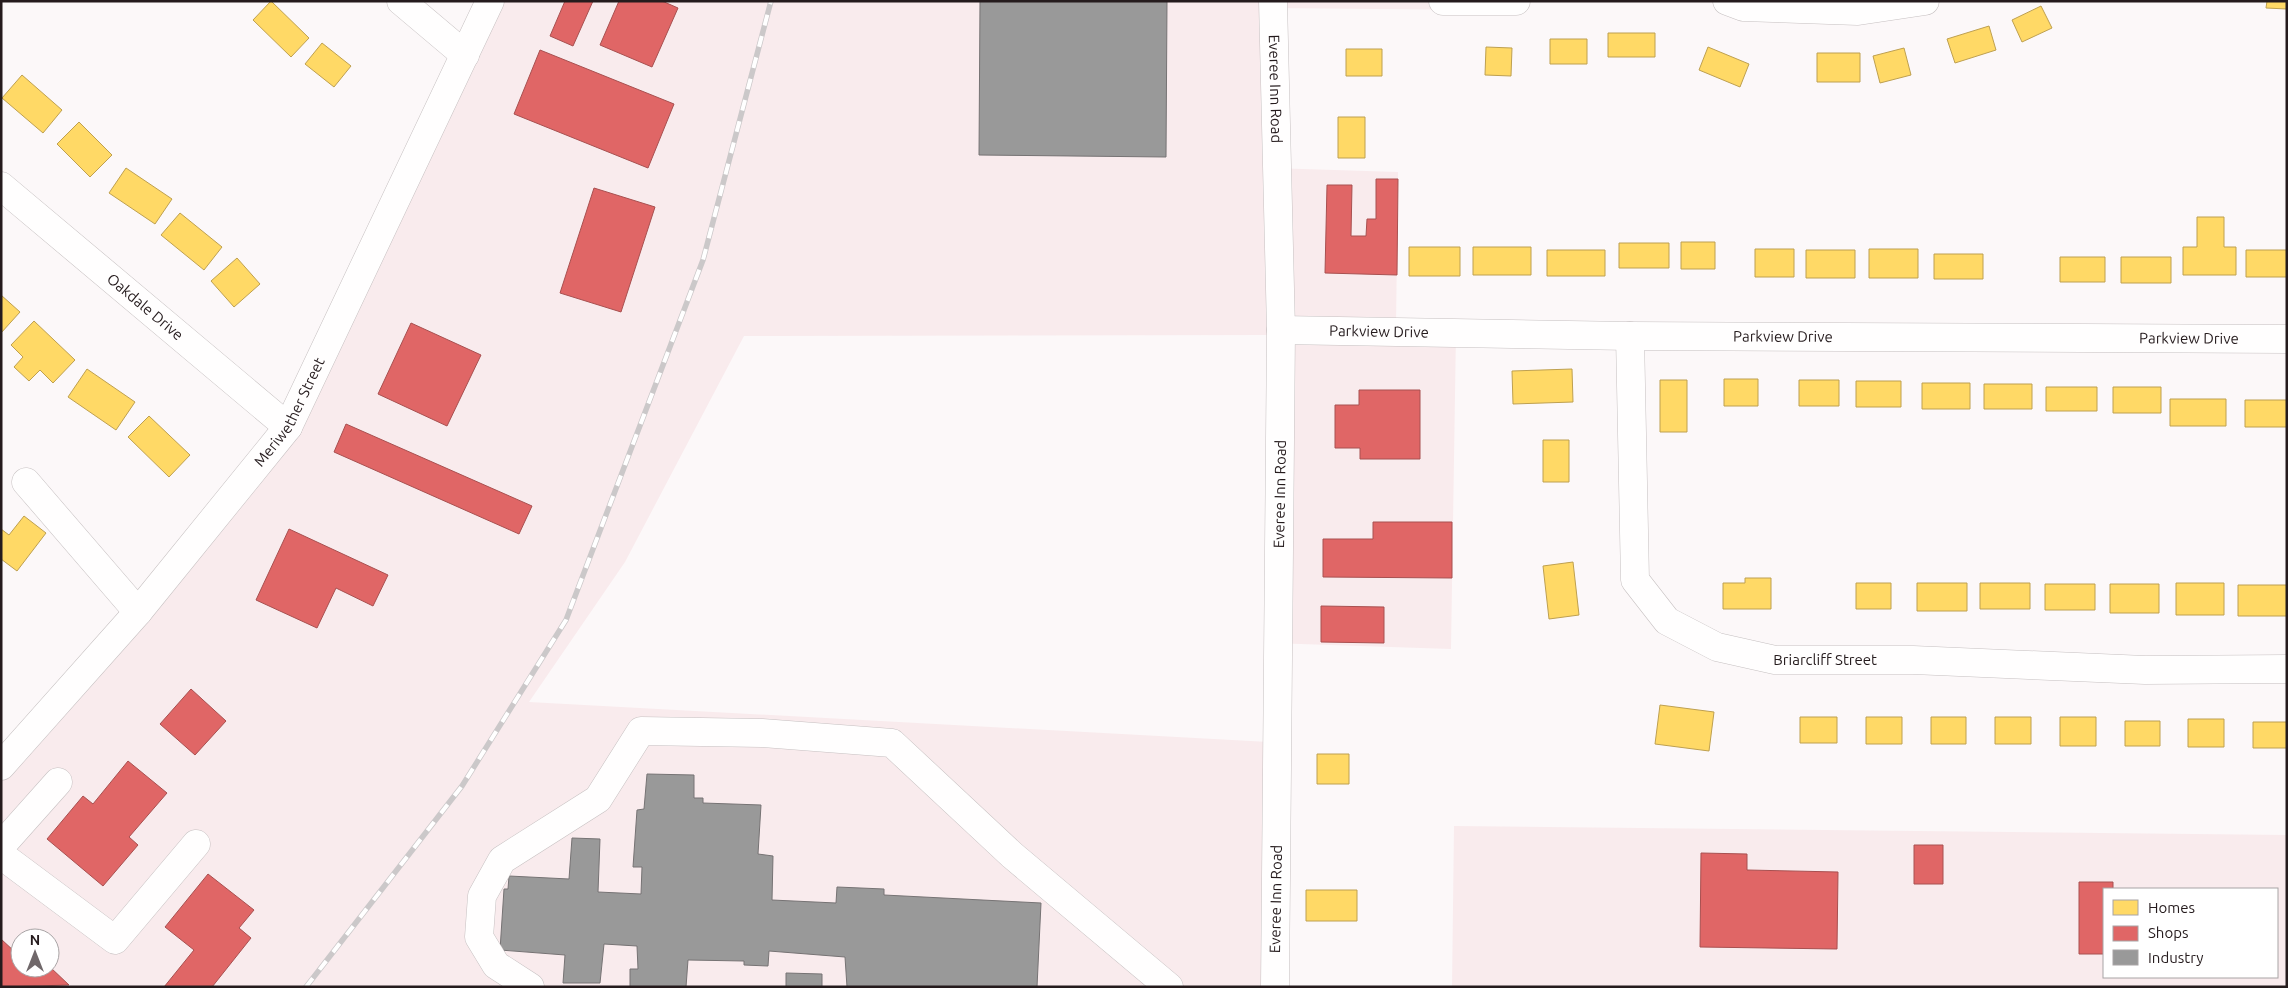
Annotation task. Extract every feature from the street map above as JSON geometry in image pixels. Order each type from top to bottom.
[{"type":"street","points":[[401,1],[465,55]]},
{"type":"street","name":"Meriwether Street","points":[[1,766],[138,612],[288,427],[490,1]]},
{"type":"street","name":"Everee Inn Road","points":[[1273,1],[1281,330],[1275,987]]},
{"type":"street","points":[[1443,1],[1516,1]]},
{"type":"street","points":[[1726,1],[1743,7],[1858,11],[1925,1]]},
{"type":"street","name":"Oakdale Drive","points":[[1,186],[288,427]]},
{"type":"street","name":"Parkview Drive","points":[[1281,330],[1630,336],[2287,339]]},
{"type":"street","name":"Briarcliff Street","points":[[1630,336],[1635,580],[1667,620],[1717,647],[1775,660],[1913,660],[2145,670],[2287,669]]},
{"type":"street","points":[[26,482],[138,612]]},
{"type":"street","points":[[530,987],[496,965],[479,937],[482,896],[502,860],[598,799],[641,731],[762,733],[892,743],[1012,855],[1169,987]]},
{"type":"street","points":[[1,846],[58,782]]},
{"type":"street","points":[[1,855],[115,940],[196,844]]},
{"type":"shaded area","points":[[487,1],[1478,1],[1478,10],[1271,8],[1271,168],[1398,172],[1396,327],[1456,332],[1451,649],[1269,643],[1270,335],[744,336],[625,562],[529,702],[1269,742],[1262,987],[1,987],[1,773],[244,485]]},
{"type":"shaded area","points":[[1454,826],[2287,835],[2287,987],[1452,987]]},
{"type":"building: Homes","points":[[271,1],[309,38],[291,57],[253,20]]},
{"type":"building: Homes","points":[[2267,1],[2287,1],[2287,9],[2266,8]]},
{"type":"building: Homes","points":[[2041,6],[2052,28],[2022,42],[2012,20]]},
{"type":"building: Homes","points":[[1989,26],[1996,50],[1955,63],[1947,39]]},
{"type":"building: Homes","points":[[1608,33],[1655,33],[1655,57],[1608,57]]},
{"type":"building: Homes","points":[[1550,39],[1587,39],[1587,64],[1550,64]]},
{"type":"building: Homes","points":[[322,43],[351,66],[334,87],[305,64]]},
{"type":"building: Homes","points":[[1486,47],[1512,48],[1511,76],[1485,75]]},
{"type":"building: Homes","points":[[1708,47],[1749,64],[1740,87],[1699,70]]},
{"type":"building: Homes","points":[[1904,48],[1911,75],[1880,83],[1873,56]]},
{"type":"building: Homes","points":[[1346,49],[1382,49],[1382,76],[1346,76]]},
{"type":"building: Homes","points":[[1817,53],[1860,53],[1860,82],[1817,82]]},
{"type":"building: Homes","points":[[22,75],[62,110],[43,133],[2,98]]},
{"type":"building: Homes","points":[[1338,117],[1365,117],[1365,158],[1338,158]]},
{"type":"building: Homes","points":[[79,122],[112,155],[90,177],[57,144]]},
{"type":"building: Homes","points":[[126,168],[172,199],[155,224],[109,193]]},
{"type":"building: Homes","points":[[180,213],[222,247],[204,270],[161,235]]},
{"type":"building: Homes","points":[[2197,217],[2224,217],[2224,247],[2236,247],[2236,275],[2183,275],[2183,247],[2197,247]]},
{"type":"building: Homes","points":[[1681,242],[1715,242],[1715,269],[1681,269]]},
{"type":"building: Homes","points":[[1619,243],[1669,243],[1669,268],[1619,268]]},
{"type":"building: Homes","points":[[1409,247],[1460,247],[1460,276],[1409,276]]},
{"type":"building: Homes","points":[[1473,247],[1531,247],[1531,275],[1473,275]]},
{"type":"building: Homes","points":[[1755,249],[1794,249],[1794,277],[1755,277]]},
{"type":"building: Homes","points":[[1869,249],[1918,249],[1918,278],[1869,278]]},
{"type":"building: Homes","points":[[1547,250],[1605,250],[1605,276],[1547,276]]},
{"type":"building: Homes","points":[[1806,250],[1855,250],[1855,278],[1806,278]]},
{"type":"building: Homes","points":[[2246,250],[2287,250],[2287,277],[2246,277]]},
{"type":"building: Homes","points":[[1934,254],[1983,254],[1983,279],[1934,279]]},
{"type":"building: Homes","points":[[2060,257],[2105,257],[2105,282],[2060,282]]},
{"type":"building: Homes","points":[[2121,257],[2171,257],[2171,283],[2121,283]]},
{"type":"building: Homes","points":[[237,258],[260,284],[234,307],[211,281]]},
{"type":"building: Homes","points":[[1,295],[20,312],[1,333]]},
{"type":"building: Homes","points":[[34,321],[75,360],[53,383],[40,370],[29,381],[14,367],[23,357],[11,345]]},
{"type":"building: Homes","points":[[87,369],[135,402],[116,430],[68,397]]},
{"type":"building: Homes","points":[[1572,369],[1573,402],[1513,404],[1512,371]]},
{"type":"building: Homes","points":[[1724,379],[1758,379],[1758,406],[1724,406]]},
{"type":"building: Homes","points":[[1660,380],[1687,380],[1687,432],[1660,432]]},
{"type":"building: Homes","points":[[1799,380],[1839,380],[1839,406],[1799,406]]},
{"type":"building: Homes","points":[[1856,381],[1901,381],[1901,407],[1856,407]]},
{"type":"building: Homes","points":[[1922,383],[1970,383],[1970,409],[1922,409]]},
{"type":"building: Homes","points":[[1984,384],[2032,384],[2032,409],[1984,409]]},
{"type":"building: Homes","points":[[2046,387],[2097,387],[2097,411],[2046,411]]},
{"type":"building: Homes","points":[[2113,387],[2161,387],[2161,413],[2113,413]]},
{"type":"building: Homes","points":[[2170,399],[2226,399],[2226,426],[2170,426]]},
{"type":"building: Homes","points":[[2245,400],[2287,400],[2287,427],[2245,427]]},
{"type":"building: Homes","points":[[149,416],[190,455],[169,477],[128,437]]},
{"type":"building: Homes","points":[[1543,440],[1569,440],[1569,482],[1543,482]]},
{"type":"building: Homes","points":[[24,516],[46,533],[17,571],[1,559],[1,529],[9,535]]},
{"type":"building: Homes","points":[[1573,562],[1579,615],[1549,619],[1543,566]]},
{"type":"building: Homes","points":[[1745,578],[1771,578],[1771,609],[1723,609],[1723,583],[1745,583]]},
{"type":"building: Homes","points":[[1856,583],[1891,583],[1891,609],[1856,609]]},
{"type":"building: Homes","points":[[1917,583],[1967,583],[1967,611],[1917,611]]},
{"type":"building: Homes","points":[[1980,583],[2030,583],[2030,609],[1980,609]]},
{"type":"building: Homes","points":[[2176,583],[2224,583],[2224,615],[2176,615]]},
{"type":"building: Homes","points":[[2045,584],[2095,584],[2095,610],[2045,610]]},
{"type":"building: Homes","points":[[2110,584],[2159,584],[2159,613],[2110,613]]},
{"type":"building: Homes","points":[[2238,585],[2287,585],[2287,616],[2238,616]]},
{"type":"building: Homes","points":[[1660,705],[1714,712],[1709,751],[1655,744]]},
{"type":"building: Homes","points":[[1800,717],[1837,717],[1837,743],[1800,743]]},
{"type":"building: Homes","points":[[1866,717],[1902,717],[1902,744],[1866,744]]},
{"type":"building: Homes","points":[[1931,717],[1966,717],[1966,744],[1931,744]]},
{"type":"building: Homes","points":[[1995,717],[2031,717],[2031,744],[1995,744]]},
{"type":"building: Homes","points":[[2060,717],[2096,717],[2096,746],[2060,746]]},
{"type":"building: Homes","points":[[2188,719],[2224,719],[2224,747],[2188,747]]},
{"type":"building: Homes","points":[[2125,721],[2160,721],[2160,746],[2125,746]]},
{"type":"building: Homes","points":[[2253,722],[2287,722],[2287,748],[2253,748]]},
{"type":"building: Homes","points":[[1317,754],[1349,754],[1349,784],[1317,784]]},
{"type":"building: Homes","points":[[1306,890],[1357,890],[1357,921],[1306,921]]},
{"type":"building: Shops","points":[[565,1],[593,1],[573,46],[550,36]]},
{"type":"building: Shops","points":[[619,1],[662,1],[678,8],[652,67],[600,45]]},
{"type":"building: Shops","points":[[540,50],[674,104],[648,168],[514,114]]},
{"type":"building: Shops","points":[[1376,179],[1398,179],[1397,275],[1325,273],[1327,185],[1352,185],[1351,236],[1366,236],[1367,219],[1376,219]]},
{"type":"building: Shops","points":[[594,188],[655,207],[621,312],[560,293]]},
{"type":"building: Shops","points":[[411,323],[481,355],[447,426],[378,394]]},
{"type":"building: Shops","points":[[1359,390],[1420,390],[1420,459],[1360,459],[1360,448],[1335,448],[1335,405],[1359,405]]},
{"type":"building: Shops","points":[[346,424],[532,506],[519,534],[334,452]]},
{"type":"building: Shops","points":[[1373,522],[1452,522],[1452,578],[1323,577],[1323,539],[1373,539]]},
{"type":"building: Shops","points":[[289,529],[388,575],[373,606],[336,588],[317,628],[256,600]]},
{"type":"building: Shops","points":[[1321,606],[1384,607],[1384,643],[1321,642]]},
{"type":"building: Shops","points":[[191,689],[226,721],[195,755],[160,724]]},
{"type":"building: Shops","points":[[128,761],[167,793],[129,837],[138,845],[103,886],[47,839],[83,796],[93,804]]},
{"type":"building: Shops","points":[[1914,845],[1943,845],[1943,884],[1914,884]]},
{"type":"building: Shops","points":[[1701,853],[1747,854],[1747,870],[1838,872],[1837,949],[1700,947]]},
{"type":"building: Shops","points":[[208,874],[254,910],[239,928],[251,938],[212,987],[164,987],[194,950],[165,927]]},
{"type":"building: Shops","points":[[2079,882],[2113,882],[2113,888],[2103,888],[2103,954],[2079,954]]},
{"type":"building: Shops","points":[[1,939],[10,947],[10,978],[60,978],[60,976],[69,985],[1,987]]},
{"type":"building: Industry","points":[[980,1],[1167,1],[1166,157],[979,155]]},
{"type":"building: Industry","points":[[647,774],[694,775],[694,798],[703,798],[703,803],[761,805],[758,854],[773,856],[772,900],[836,903],[837,887],[884,889],[884,895],[1041,903],[1037,987],[847,987],[845,957],[769,951],[768,966],[744,965],[744,961],[688,960],[686,987],[630,987],[630,969],[638,969],[637,946],[604,944],[600,983],[563,983],[565,955],[500,950],[504,889],[508,889],[509,876],[569,879],[572,838],[600,839],[598,892],[641,894],[642,867],[633,867],[637,810],[644,809]]},
{"type":"building: Industry","points":[[786,973],[822,974],[822,987],[786,987]]},
{"type":"railway","points":[[306,987],[462,786],[566,620],[703,260],[771,1]]}]
